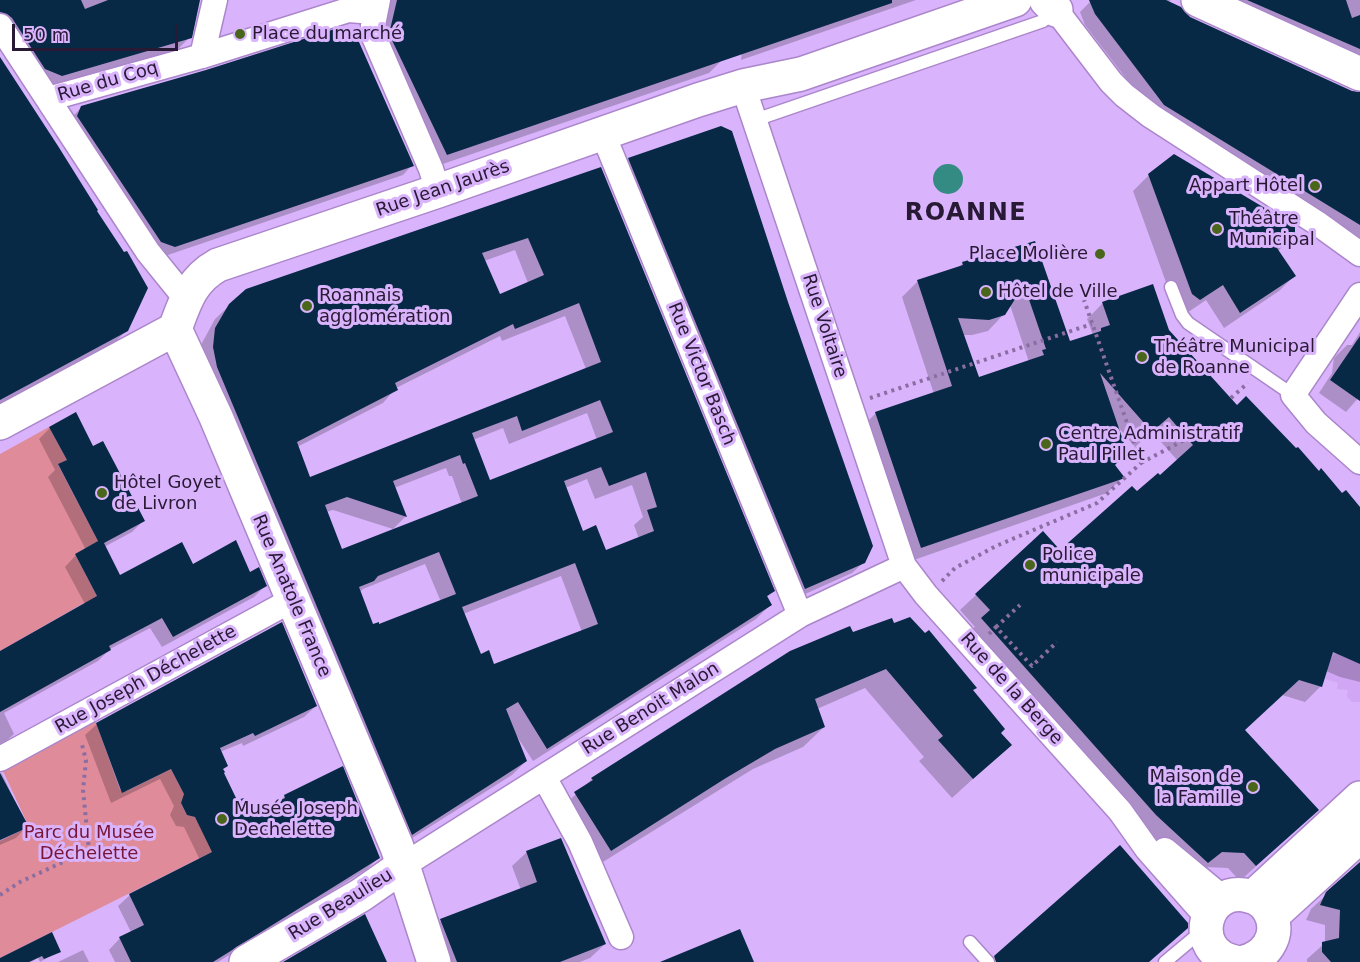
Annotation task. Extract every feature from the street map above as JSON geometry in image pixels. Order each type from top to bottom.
[{"type":"street","points":[[202,56],[215,0]]},
{"type":"street","name":"Rue Jean Jaurès","points":[[175,329],[186,298],[204,273],[219,265],[743,86],[797,61],[974,0]]},
{"type":"street","name":"Rue Jean Jaurès","points":[[743,86],[801,74],[839,62],[1015,0]]},
{"type":"street","points":[[1198,0],[1360,74]]},
{"type":"street","points":[[1057,3],[1111,82],[1124,95],[1151,116],[1360,254]]},
{"type":"street","points":[[377,6],[373,25],[374,37],[431,169],[438,191]]},
{"type":"street","name":"Rue du Coq","points":[[48,99],[202,56],[348,10],[377,6]]},
{"type":"street","points":[[0,26],[148,252],[186,298]]},
{"type":"street","name":"Rue Voltaire","points":[[743,86],[904,566]]},
{"type":"street","name":"Rue Victor Basch","points":[[603,134],[800,615]]},
{"type":"street","points":[[1360,295],[1293,395],[1316,423],[1360,462]]},
{"type":"street","points":[[0,423],[175,329]]},
{"type":"street","name":"Rue Anatole France","points":[[175,329],[216,417],[404,865],[434,962]]},
{"type":"street","name":"Rue Benoit Malon","points":[[404,865],[800,615],[904,566]]},
{"type":"street","name":"Rue de la Berge","points":[[904,566],[926,595],[1120,811],[1147,849],[1241,940]]},
{"type":"street","name":"Rue Joseph Déchelette","points":[[0,759],[292,600]]},
{"type":"street","points":[[544,777],[580,842],[621,937]]},
{"type":"street","points":[[1241,940],[1357,815]]},
{"type":"street","name":"Rue Beaulieu","points":[[246,962],[361,895],[404,865]]},
{"type":"street","points":[[361,895],[387,905],[423,932]]},
{"type":"lane","points":[[755,120],[1043,21],[1057,3]]},
{"type":"lane","points":[[1171,287],[1182,315],[1188,323],[1293,395]]},
{"type":"lane","points":[[1165,962],[1241,940]]},
{"type":"lane","points":[[970,942],[988,962]]},
{"type":"path","points":[[1084,300],[1141,463]]},
{"type":"path","points":[[861,401],[1092,324]]},
{"type":"path","points":[[1231,398],[1243,387]]},
{"type":"path","points":[[955,568],[996,546],[1097,503],[1141,463],[1188,438]]},
{"type":"path","points":[[986,636],[1020,605]]},
{"type":"path","points":[[996,627],[1032,666],[1057,642]]},
{"type":"path","points":[[0,895],[20,882],[89,850],[83,790],[86,760],[78,729],[73,720]]},
{"type":"shaded area","points":[[948,164],[959,168],[963,179],[959,190],[948,194],[937,190],[933,179],[937,168]]},
{"type":"shaded area","points":[[1338,652],[1360,663],[1360,702],[1352,702],[1347,697],[1348,690],[1337,689],[1338,683],[1325,679],[1322,687],[1313,684],[1313,674]]},
{"type":"green space","points":[[49,427],[67,460],[58,465],[98,541],[75,554],[101,604],[84,603],[0,651],[0,454]]},
{"type":"green space","name":"Parc du Musée Déchelette","points":[[95,720],[120,790],[127,791],[171,769],[184,794],[181,804],[187,815],[195,817],[214,851],[0,958],[0,841],[29,827],[2,769]]},
{"type":"building","points":[[0,0],[81,0],[85,9],[108,0],[200,0],[192,38],[62,76],[45,69],[12,18],[0,12]]},
{"type":"building","points":[[397,0],[892,0],[892,3],[447,155],[389,34]]},
{"type":"building","points":[[1089,0],[1166,0],[1181,7],[1190,17],[1352,91],[1360,92],[1360,225],[1164,105],[1095,14]]},
{"type":"building","points":[[1247,0],[1346,0],[1352,18],[1360,15],[1360,49]]},
{"type":"building","points":[[341,27],[355,33],[414,166],[175,247],[161,242],[77,116],[81,106],[206,70]]},
{"type":"building","points":[[0,57],[97,211],[124,252],[127,251],[148,288],[128,331],[0,400]]},
{"type":"building","points":[[721,126],[732,131],[788,302],[873,546],[865,563],[805,589],[628,158]]},
{"type":"building","points":[[1174,154],[1295,226],[1295,236],[1277,248],[1296,276],[1240,313],[1223,285],[1200,300],[1192,294],[1148,174]]},
{"type":"building","points":[[601,167],[775,591],[767,596],[772,605],[547,749],[518,702],[506,709],[527,761],[412,835],[217,367],[213,347],[215,328],[229,304],[246,289]],"holes":[[[528,238],[544,275],[500,294],[482,253]],[[579,303],[601,362],[310,477],[297,442],[398,390],[395,383],[513,324],[515,329]],[[600,400],[613,432],[490,480],[472,433],[517,416],[522,431]],[[460,455],[478,496],[342,549],[325,505],[347,497],[407,517],[393,481]],[[601,467],[609,486],[646,472],[657,507],[647,510],[654,531],[606,550],[596,525],[583,531],[564,481]],[[439,552],[456,594],[379,624],[379,622],[373,624],[359,587],[374,581],[378,576]],[[575,563],[598,624],[494,664],[489,650],[481,654],[462,607]]]},
{"type":"building","points":[[1035,241],[1070,341],[1101,331],[1101,328],[1110,325],[1102,302],[1153,284],[1169,330],[1237,405],[1246,396],[1319,471],[1321,468],[1342,493],[1346,490],[1360,507],[1360,664],[1333,652],[1322,687],[1299,680],[1245,730],[1319,810],[1256,866],[1244,853],[1222,852],[1208,863],[1156,815],[981,618],[990,610],[975,594],[1043,531],[1060,550],[1132,486],[1137,491],[1158,473],[1160,475],[1193,445],[1169,417],[1152,432],[1100,373],[1127,452],[1115,465],[1125,478],[921,548],[875,412],[952,386],[917,280],[963,265],[962,262]],"holes":[[[1024,285],[1046,349],[1042,350],[1044,355],[979,377],[958,318],[989,320],[1005,315]]]},
{"type":"building","points":[[1360,336],[1360,401],[1330,380]]},
{"type":"building","points":[[76,412],[93,446],[103,441],[145,521],[104,543],[120,575],[182,542],[193,564],[236,540],[250,572],[259,567],[267,586],[173,637],[162,618],[109,646],[111,650],[0,712],[0,651],[97,596],[75,554],[98,541],[58,464],[67,460],[49,427]]},
{"type":"building","points":[[910,617],[925,633],[929,630],[977,688],[973,690],[1005,729],[1001,733],[1012,745],[973,779],[938,740],[943,736],[886,669],[815,699],[825,727],[775,749],[611,851],[574,792],[593,780],[591,778],[790,651],[850,626],[853,632],[892,618],[894,623]]},
{"type":"building","points":[[282,622],[317,706],[255,736],[253,733],[220,748],[228,766],[223,769],[224,773],[237,800],[244,798],[253,814],[285,798],[284,795],[343,766],[380,858],[213,962],[131,962],[119,937],[144,925],[129,894],[212,852],[195,817],[187,815],[181,803],[184,794],[171,769],[122,793],[96,723]]},
{"type":"building","points":[[0,773],[29,827],[0,840]]},
{"type":"building","points":[[561,838],[606,944],[560,962],[457,962],[440,919],[537,882],[526,851]]},
{"type":"building","points":[[1120,845],[1188,923],[1188,928],[1149,962],[996,962],[994,956]]},
{"type":"building","points":[[1360,862],[1360,962],[1331,962],[1322,952],[1322,942],[1339,938],[1340,910],[1320,905],[1326,892]]},
{"type":"building","points":[[365,914],[387,962],[283,962]]},
{"type":"building","points":[[740,929],[754,962],[660,962]]},
{"type":"building","points":[[52,932],[61,952],[44,959],[42,956],[29,962],[0,962],[0,958]]},
{"type":"place","name":"Place du marché","points":[[240,34]]},
{"type":"place","name":"Appart Hôtel","points":[[1315,186]]},
{"type":"place","name":"Théâtre Municipal","points":[[1217,229]]},
{"type":"place","name":"Place Molière","points":[[1100,254]]},
{"type":"place","name":"Hôtel de Ville","points":[[986,292]]},
{"type":"place","name":"Roannais agglomération","points":[[307,306]]},
{"type":"place","name":"Théâtre Municipal de Roanne","points":[[1142,357]]},
{"type":"place","name":"Centre Administratif Paul Pillet","points":[[1046,444]]},
{"type":"place","name":"Hôtel Goyet de Livron","points":[[102,493]]},
{"type":"place","name":"Police municipale","points":[[1030,565]]},
{"type":"place","name":"Maison de la Famille","points":[[1253,787]]},
{"type":"place","name":"Musée Joseph Dechelette","points":[[222,819]]},
{"type":"district","name":"ROANNE","points":[[966,214]]}]
